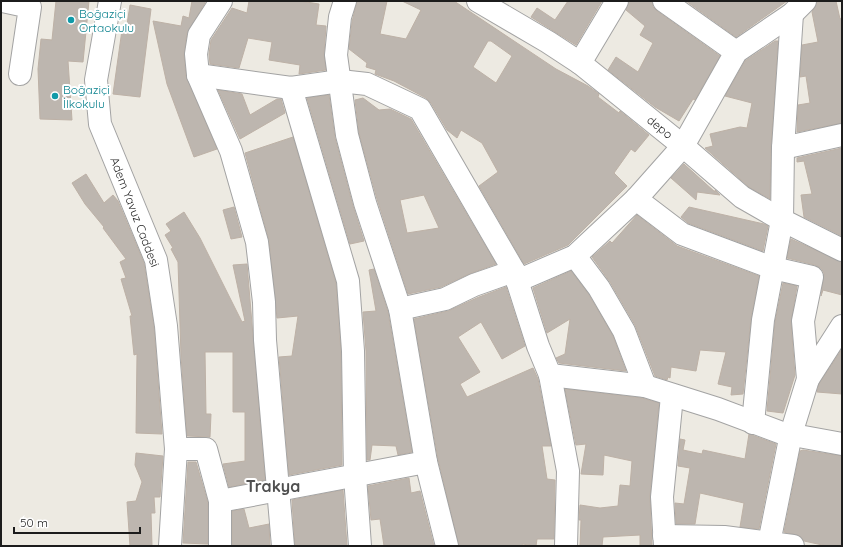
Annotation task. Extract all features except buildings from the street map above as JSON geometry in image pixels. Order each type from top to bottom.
[{"type":"street","points":[[2,1],[30,7],[20,74]]},
{"type":"street","name":"Adem Yavuz Caddesi","points":[[110,1],[96,80],[100,124],[156,260],[166,326],[176,449],[170,546]]},
{"type":"street","points":[[221,1],[198,35],[196,63],[198,75],[232,151],[256,242],[264,302],[265,340],[283,546]]},
{"type":"street","points":[[345,1],[340,18],[336,55],[347,135],[365,203],[400,309],[426,462],[447,546]]},
{"type":"street","name":"depo","points":[[478,1],[548,42],[580,63],[683,146],[742,197],[782,220],[842,250]]},
{"type":"street","points":[[580,63],[618,1]]},
{"type":"street","points":[[664,1],[736,52]]},
{"type":"street","points":[[400,309],[445,299],[474,285],[516,276],[575,256],[636,199],[683,146],[736,52],[798,7]]},
{"type":"street","points":[[753,423],[763,320],[782,220],[783,148],[798,7]]},
{"type":"street","points":[[198,75],[291,88],[340,81],[368,84],[420,109],[516,276],[538,346],[550,375],[568,471],[566,546]]},
{"type":"street","points":[[291,88],[348,281],[353,351],[355,476],[360,546]]},
{"type":"street","points":[[783,148],[842,135]]},
{"type":"street","points":[[636,199],[682,234],[774,268],[812,277],[803,322],[808,379]]},
{"type":"street","points":[[575,256],[599,288],[624,331],[645,386]]},
{"type":"street","points":[[769,542],[792,434],[808,379],[842,326]]},
{"type":"street","points":[[550,375],[645,386],[672,396],[718,409],[753,423],[792,434],[842,444]]},
{"type":"street","points":[[672,396],[662,497],[664,541],[769,542],[793,546]]},
{"type":"street","points":[[176,449],[206,449],[220,501],[220,546]]},
{"type":"street","points":[[220,501],[426,462]]},
{"type":"place","name":"Boğaziçi Ortaokulu","points":[[71,20]]},
{"type":"place","name":"Boğaziçi İlkokulu","points":[[55,96]]},
{"type":"district","name":"Trakya","points":[[273,486]]}]
